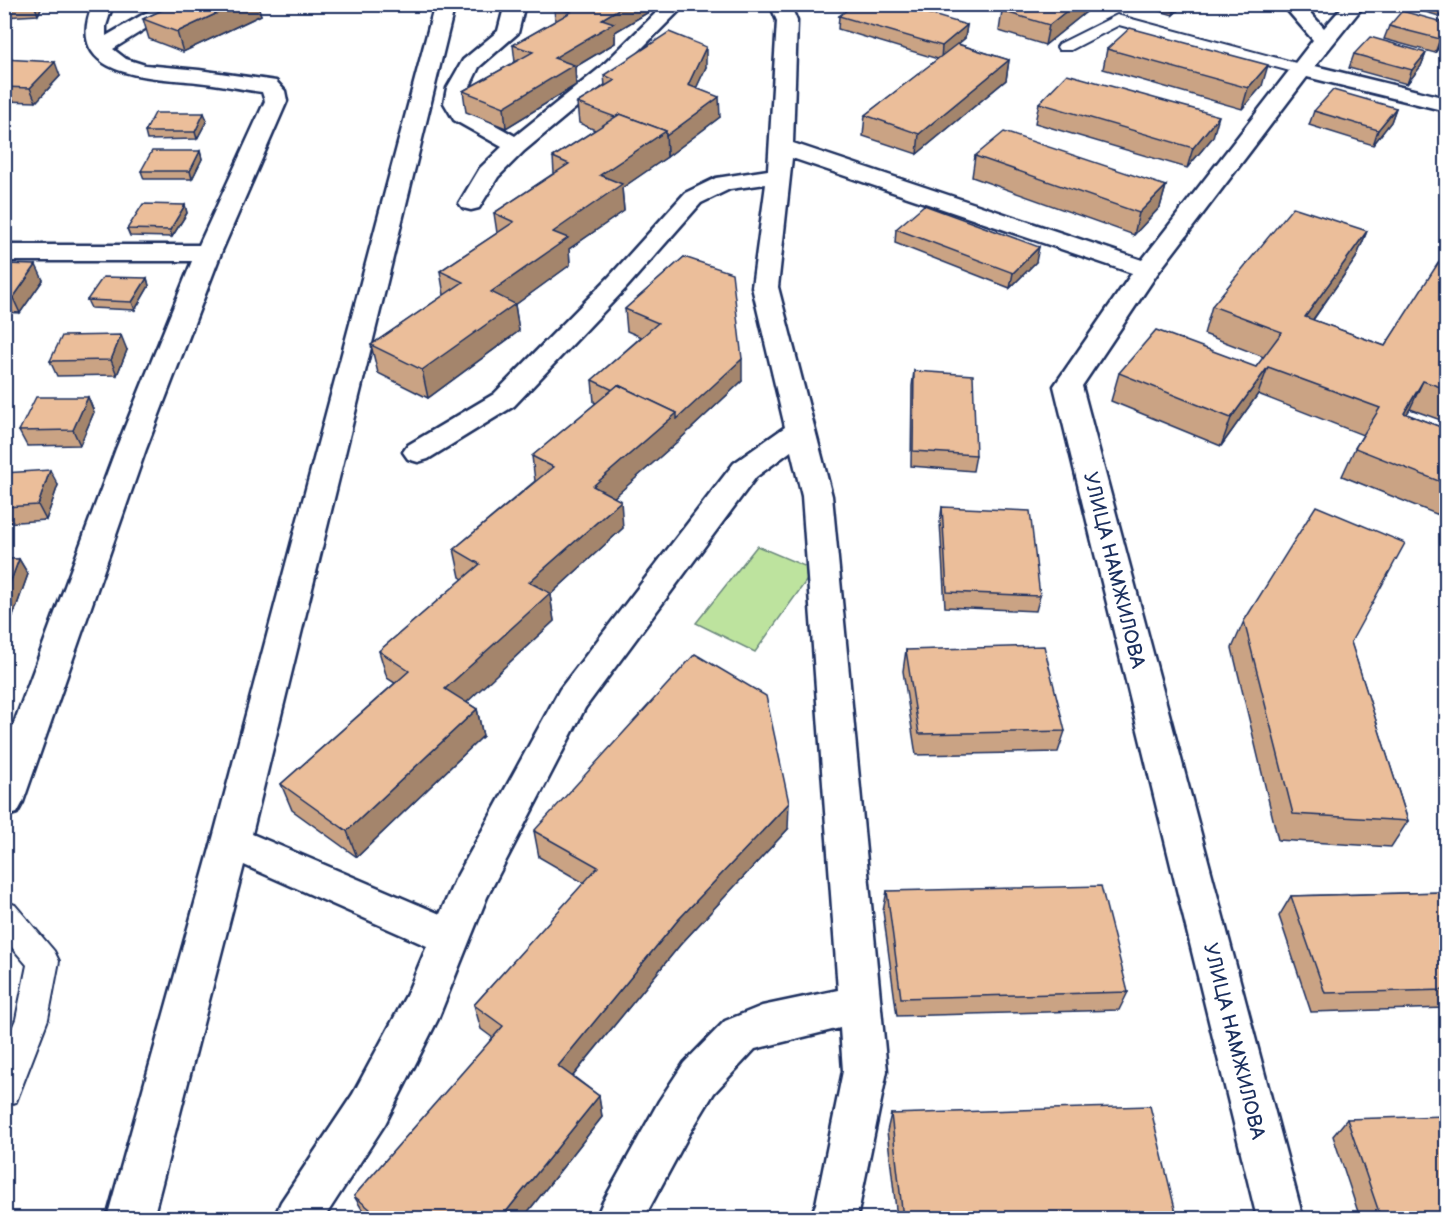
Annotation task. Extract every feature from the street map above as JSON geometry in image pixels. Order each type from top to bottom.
[{"type":"street","points":[[4,802],[131,449],[208,253],[276,101],[274,91],[268,86],[152,72],[118,64],[100,48],[94,29],[103,4]]},
{"type":"street","points":[[100,48],[176,4]]},
{"type":"street","points":[[129,1218],[231,842],[445,4]]},
{"type":"street","points":[[515,4],[508,33],[470,64],[458,88],[455,103],[462,115],[516,146]]},
{"type":"street","points":[[471,203],[488,173],[516,146],[607,72],[677,4]]},
{"type":"street","points":[[780,4],[787,21],[781,161],[765,287],[817,496],[865,1071],[837,1212],[833,1218]]},
{"type":"street","points":[[1291,4],[1324,40]]},
{"type":"street","name":"УЛИЦА НАМЖИЛОВА","points":[[1280,1218],[1068,386],[1147,270],[1301,69],[1356,4]]},
{"type":"street","points":[[1301,69],[1446,104]]},
{"type":"street","points":[[418,452],[511,393],[693,198],[724,183],[781,161],[1147,270]]},
{"type":"street","points":[[4,253],[208,253]]},
{"type":"street","points":[[297,1218],[369,1109],[423,1005],[469,892],[572,699],[745,470],[801,430]]},
{"type":"street","points":[[231,842],[451,938]]},
{"type":"street","points":[[619,1218],[699,1077],[740,1035],[762,1026],[861,1004]]},
{"type":"lane","points":[[1065,47],[1117,20],[1301,69]]},
{"type":"lane","points":[[4,915],[43,961],[32,1019],[4,1090]]},
{"type":"green space","points":[[757,546],[814,570],[755,652],[696,623]]},
{"type":"building","points":[[175,4],[237,4],[177,32],[143,19]]},
{"type":"building","points":[[558,4],[627,4],[602,19],[614,23],[554,58],[574,65],[504,107],[463,91],[533,52],[513,45],[571,12],[554,7]]},
{"type":"building","points":[[855,4],[895,4],[967,25],[942,46],[839,16]]},
{"type":"building","points":[[1012,4],[1075,4],[1049,25],[1002,11]]},
{"type":"building","points":[[1402,11],[1446,23],[1446,31],[1440,39],[1389,26]]},
{"type":"building","points":[[1130,28],[1268,65],[1248,88],[1107,49]]},
{"type":"building","points":[[669,32],[706,47],[688,85],[719,97],[666,136],[666,131],[620,114],[615,117],[577,103],[615,80],[604,75]]},
{"type":"building","points":[[1370,37],[1426,53],[1412,70],[1354,54]]},
{"type":"building","points":[[957,44],[1009,60],[919,134],[865,115]]},
{"type":"building","points":[[4,59],[55,62],[30,88],[4,87]]},
{"type":"building","points":[[1067,74],[1219,116],[1193,148],[1039,103]]},
{"type":"building","points":[[1333,90],[1396,108],[1378,130],[1314,111]]},
{"type":"building","points":[[155,113],[204,113],[195,132],[145,132]]},
{"type":"building","points":[[620,114],[666,131],[600,175],[622,184],[553,232],[568,238],[491,292],[515,304],[422,370],[371,345],[463,282],[440,271],[514,222],[494,213],[569,164],[553,157]]},
{"type":"building","points":[[1004,132],[1166,186],[1139,213],[975,156]]},
{"type":"building","points":[[152,151],[200,151],[190,171],[141,171]]},
{"type":"building","points":[[143,204],[185,205],[170,230],[127,229]]},
{"type":"building","points":[[924,205],[1039,247],[1013,273],[896,229]]},
{"type":"building","points":[[1293,207],[1367,231],[1305,317],[1385,346],[1444,254],[1446,255],[1446,389],[1423,381],[1404,413],[1446,429],[1446,484],[1355,448],[1380,408],[1268,367],[1231,418],[1119,373],[1156,330],[1256,367],[1282,332],[1212,306]]},
{"type":"building","points":[[684,257],[732,273],[742,359],[677,419],[677,413],[618,385],[613,390],[592,380],[658,323],[625,309]]},
{"type":"building","points":[[4,264],[36,265],[13,298],[4,298]]},
{"type":"building","points":[[103,277],[147,278],[132,302],[87,300]]},
{"type":"building","points":[[121,335],[111,360],[50,361],[62,336]]},
{"type":"building","points":[[914,371],[973,375],[976,455],[913,451]]},
{"type":"building","points":[[618,385],[677,413],[593,486],[621,501],[529,582],[550,593],[445,689],[477,709],[347,831],[281,784],[409,671],[379,651],[480,564],[454,549],[553,467],[532,456]]},
{"type":"building","points":[[36,397],[88,397],[73,430],[19,431]]},
{"type":"building","points":[[50,470],[38,505],[4,507],[4,473]]},
{"type":"building","points":[[1316,506],[1405,543],[1351,642],[1408,821],[1293,814],[1244,621]]},
{"type":"building","points":[[942,507],[1030,511],[1040,596],[947,592]]},
{"type":"building","points":[[4,559],[19,559],[4,599]]},
{"type":"building","points":[[1044,646],[1065,731],[919,734],[906,650]]},
{"type":"building","points":[[695,654],[766,696],[789,803],[678,920],[558,1066],[599,1096],[501,1218],[381,1218],[354,1196],[503,1026],[474,1005],[598,867],[534,831]]},
{"type":"building","points":[[1101,886],[1128,992],[901,998],[887,891]]},
{"type":"building","points":[[1446,892],[1446,990],[1325,993],[1291,896]]},
{"type":"building","points":[[1150,1106],[1177,1217],[903,1218],[891,1114]]},
{"type":"building","points":[[1446,1116],[1446,1218],[1381,1218],[1347,1119]]}]
